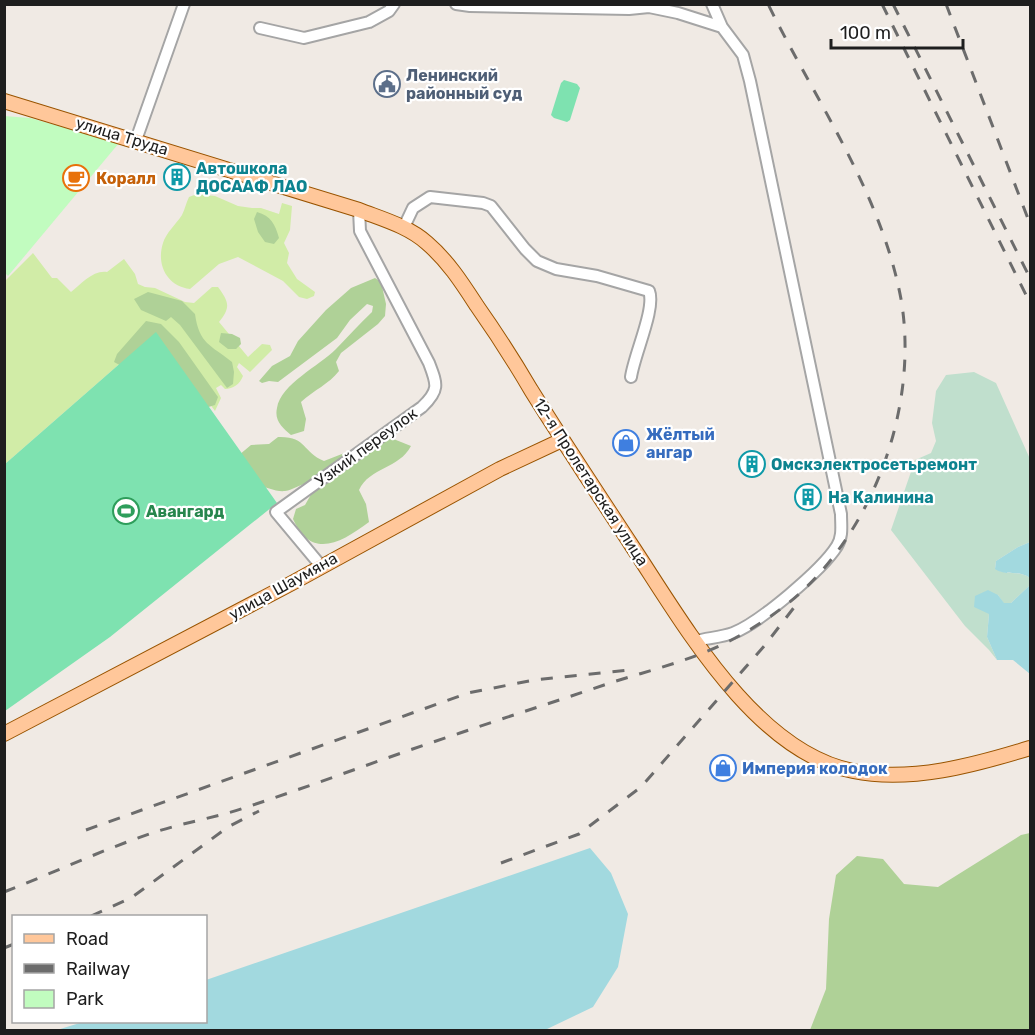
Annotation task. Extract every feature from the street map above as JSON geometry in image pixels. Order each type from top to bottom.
[{"type":"main road","name":"улица Труда","points":[[4,101],[359,210],[404,227]]},
{"type":"main road","name":"12-я Пролетарская улица","points":[[404,227],[426,242],[455,273],[507,350],[562,440],[696,641],[729,686],[782,737],[805,754],[821,762],[853,771],[879,774],[963,766],[1000,758],[1030,748]]},
{"type":"main road","name":"улица Шаумяна","points":[[4,734],[500,469],[562,440]]},
{"type":"street","points":[[136,140],[184,4]]},
{"type":"street","points":[[260,28],[304,38],[369,22],[388,11],[394,4]]},
{"type":"street","points":[[456,4],[629,9],[649,7],[678,13],[722,27]]},
{"type":"street","points":[[696,641],[732,634],[760,618],[815,572],[837,545],[842,535],[841,514],[750,81],[743,55],[722,27],[712,4]]},
{"type":"street","points":[[404,227],[413,208],[430,197],[483,203],[491,206],[537,261],[556,268],[645,289],[650,293],[645,329],[637,348],[631,377]]},
{"type":"street","name":"Узкий переулок","points":[[321,566],[276,512],[422,407],[435,391],[437,382],[360,231],[359,210]]},
{"type":"green space","points":[[564,80],[577,84],[580,88],[570,120],[567,122],[551,115]]},
{"type":"green space","points":[[4,116],[30,118],[119,143],[8,276],[4,272]]},
{"type":"green space","points":[[197,194],[215,196],[238,206],[261,208],[279,214],[282,203],[292,206],[290,230],[284,243],[289,253],[287,263],[297,279],[315,292],[314,296],[307,299],[299,297],[283,281],[238,257],[219,264],[190,289],[175,284],[162,266],[161,251],[164,239],[182,215],[189,197]]},
{"type":"green space","points":[[257,212],[269,218],[274,225],[279,238],[274,244],[265,242],[258,232],[254,219]]},
{"type":"green space","points":[[33,253],[52,278],[57,278],[71,292],[92,275],[107,272],[124,259],[135,274],[138,284],[155,288],[185,302],[194,303],[212,287],[218,287],[227,305],[219,322],[248,357],[262,344],[270,345],[272,350],[250,372],[239,363],[237,367],[243,376],[242,379],[231,388],[225,389],[221,385],[216,388],[221,398],[215,411],[156,332],[5,464],[5,281]]},
{"type":"green space","points":[[375,278],[381,282],[386,304],[385,316],[341,353],[336,362],[339,371],[335,376],[301,402],[306,419],[304,431],[291,435],[280,424],[277,417],[280,399],[293,383],[336,349],[372,312],[373,306],[367,304],[350,320],[337,338],[278,382],[262,383],[259,381],[272,366],[290,356],[298,341],[326,310],[351,288]]},
{"type":"green space","points":[[148,292],[182,301],[195,314],[203,338],[232,362],[233,384],[227,388],[180,325],[171,317],[166,321],[141,310],[134,299]]},
{"type":"green space","points":[[146,321],[161,324],[179,342],[218,397],[215,405],[202,409],[114,362],[117,354]]},
{"type":"green space","points":[[156,332],[277,503],[110,637],[5,711],[5,464]]},
{"type":"green space","points":[[221,333],[232,334],[240,338],[241,344],[236,349],[228,349],[219,342]]},
{"type":"green space","points":[[974,372],[996,383],[1030,459],[1030,542],[996,561],[995,568],[1003,572],[1026,575],[1030,578],[1030,585],[1011,603],[1004,604],[998,595],[989,614],[987,637],[997,660],[965,626],[891,530],[915,460],[931,453],[936,441],[932,423],[936,391],[946,375]]},
{"type":"green space","points":[[278,437],[294,439],[324,461],[347,452],[353,462],[380,442],[391,438],[411,446],[406,454],[364,482],[359,490],[366,504],[369,522],[337,541],[318,544],[300,532],[293,519],[296,509],[305,505],[313,491],[309,483],[282,491],[256,484],[239,455],[251,445],[269,444]]},
{"type":"green space","points":[[1030,833],[1030,1030],[810,1030],[826,989],[829,919],[836,875],[857,856],[883,859],[904,884],[938,887],[1021,835]]},
{"type":"water","points":[[1030,542],[1030,578],[1026,575],[1004,573],[995,569],[996,561]]},
{"type":"water","points":[[1030,585],[1030,674],[1013,660],[997,660],[987,637],[989,614],[974,607],[975,596],[988,590],[998,595],[1004,603],[1011,603]]},
{"type":"water","points":[[590,848],[611,873],[628,914],[618,967],[593,1007],[545,1030],[57,1030],[80,1023],[207,1023],[207,980]]},
{"type":"railway","points":[[4,892],[152,833],[241,809],[703,653],[734,639],[763,621],[782,608],[813,580],[841,547],[864,510],[882,469],[895,427],[903,384],[905,341],[901,299],[891,260],[863,184],[768,4]]},
{"type":"railway","points":[[882,4],[1030,303]]},
{"type":"railway","points":[[893,4],[1030,278]]},
{"type":"railway","points":[[946,4],[1030,224]]},
{"type":"railway","points":[[501,863],[579,834],[641,787],[765,645],[799,601]]},
{"type":"railway","points":[[86,830],[468,693],[534,680],[629,670]]},
{"type":"railway","points":[[93,915],[131,898],[228,827],[259,811]]},
{"type":"railway","points":[[4,948],[12,945]]},
{"type":"place","name":"Ленинский районный суд","points":[[387,84]]},
{"type":"place","name":"Автошкола ДОСААФ ЛАО","points":[[177,177]]},
{"type":"place","name":"Коралл","points":[[76,178]]},
{"type":"place","name":"Жёлтый ангар","points":[[626,443]]},
{"type":"place","name":"Омскэлектросетьремонт","points":[[752,464]]},
{"type":"place","name":"На Калинина","points":[[808,497]]},
{"type":"place","name":"Авангард","points":[[126,511]]},
{"type":"place","name":"Империя колодок","points":[[723,768]]}]
